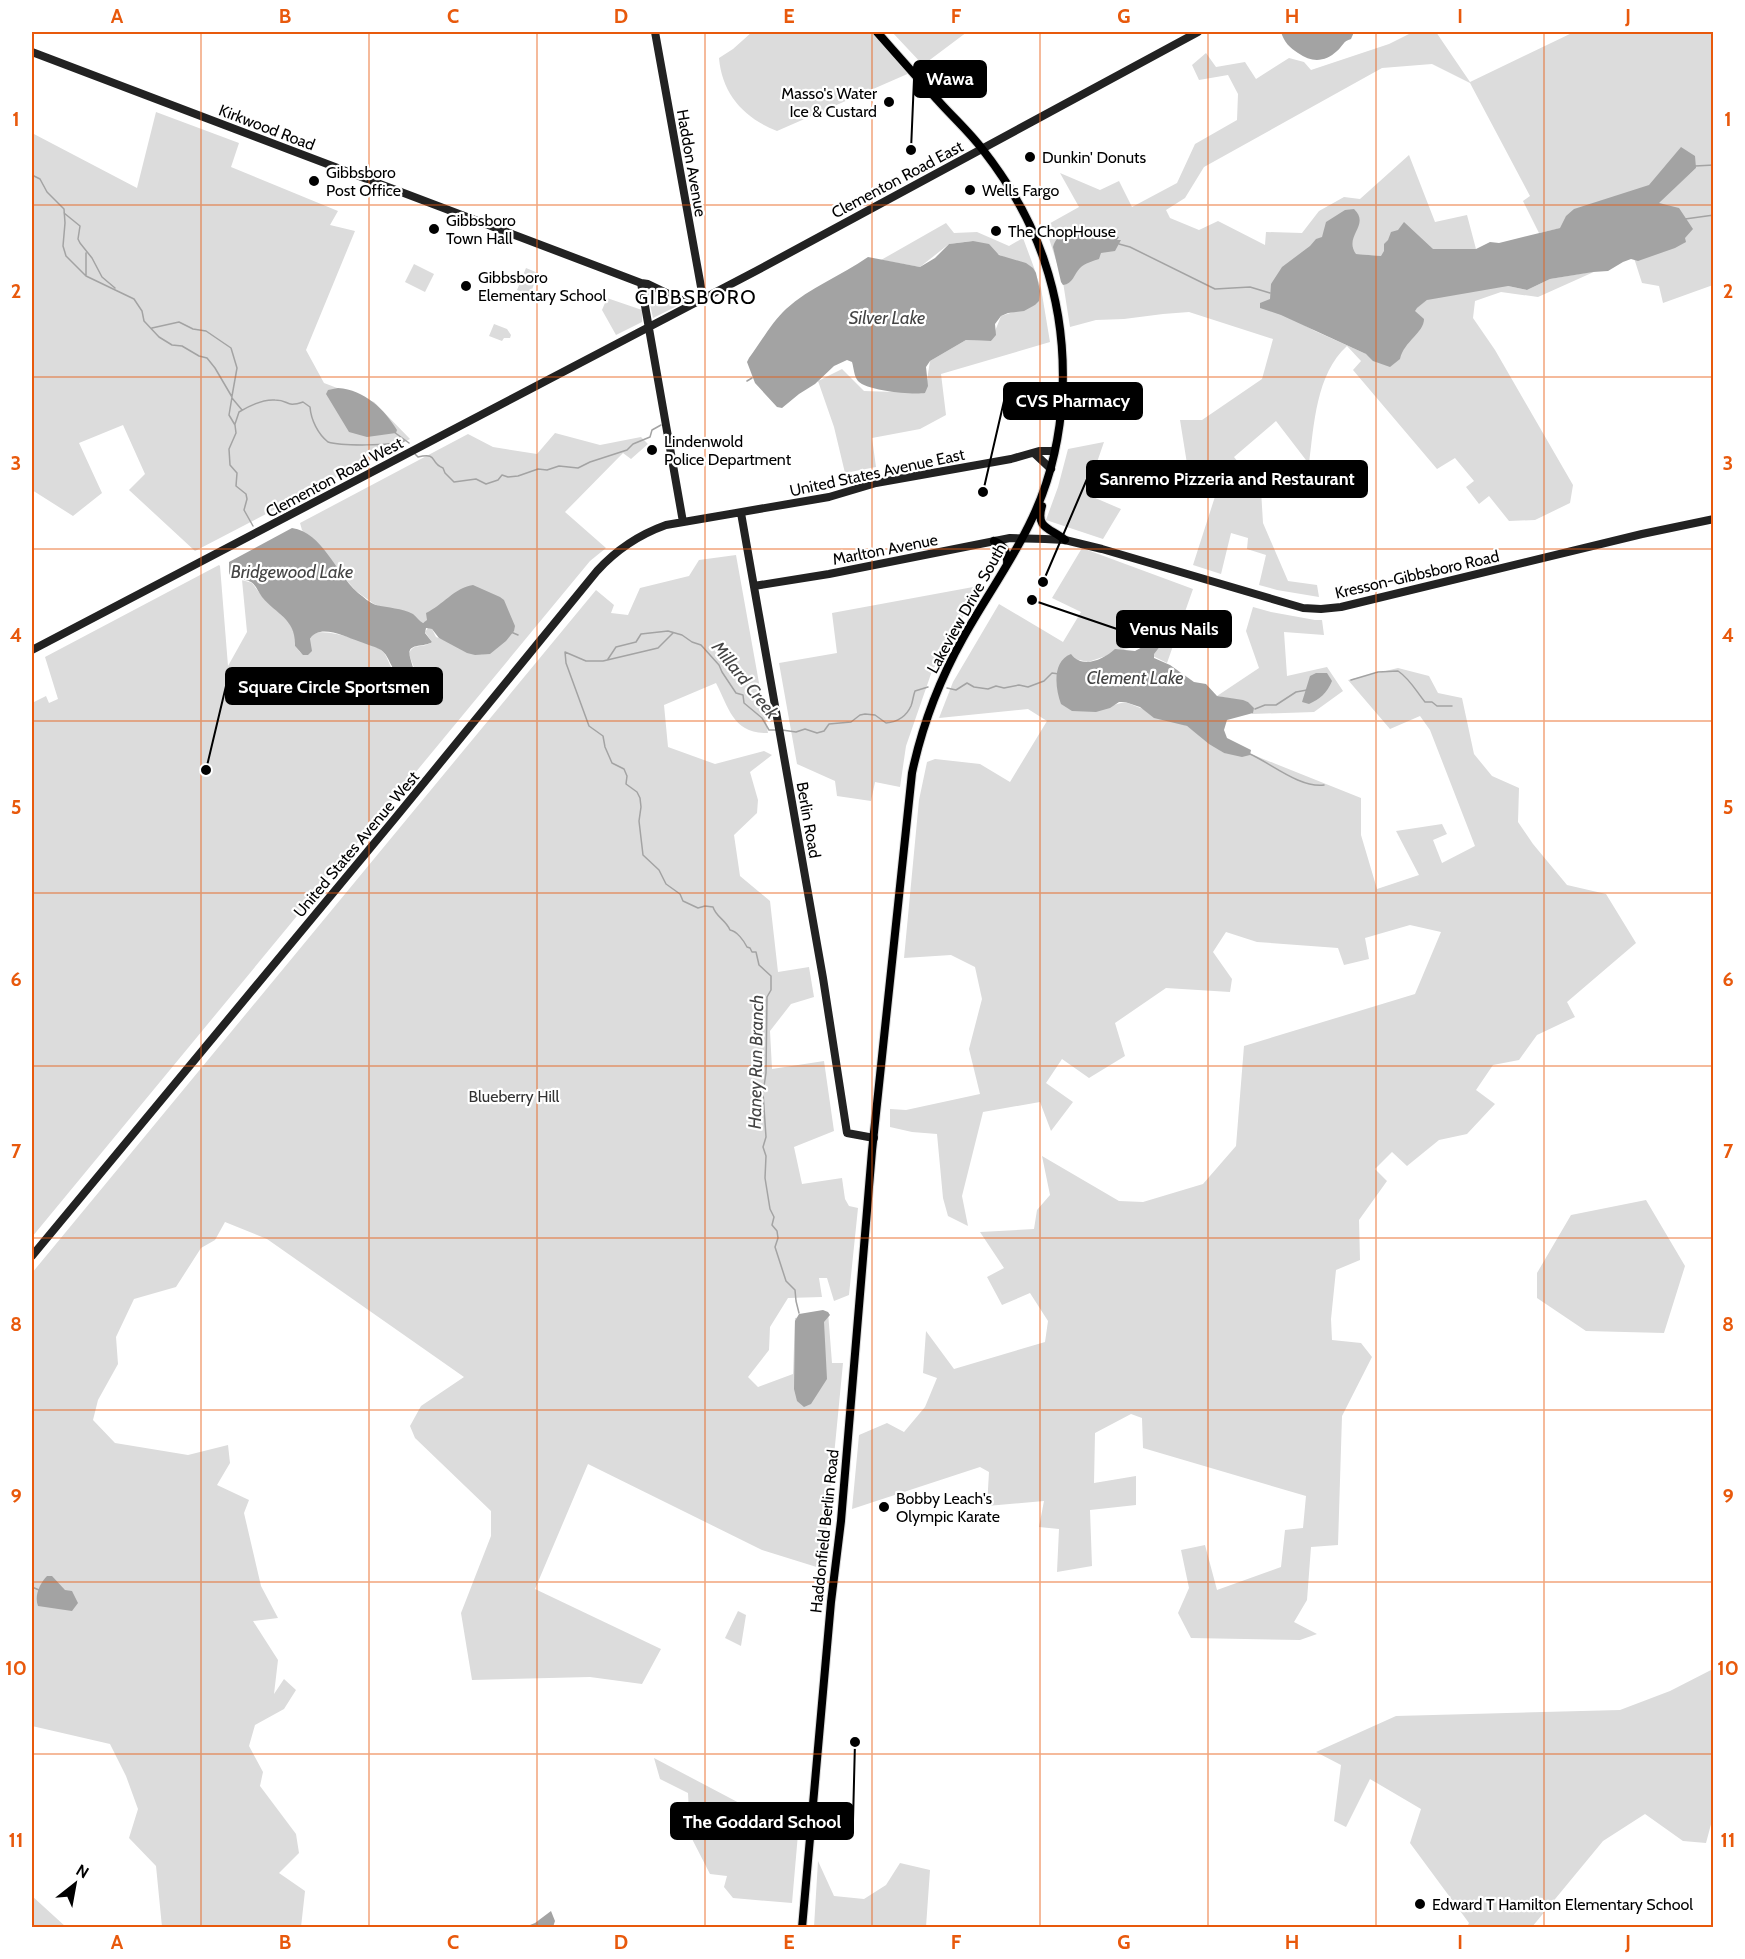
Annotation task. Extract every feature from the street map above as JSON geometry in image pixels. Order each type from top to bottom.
[{"type":"main road","name":"Lakeview Drive South","points":[[874,1138],[909,793],[918,744],[948,667],[1022,538],[1044,492],[1051,469],[1061,414],[1063,363],[1059,319],[1044,260],[1011,192],[982,149],[877,32]]},
{"type":"main road","points":[[1044,492],[1040,520],[1049,531],[1065,540]]},
{"type":"main road","points":[[994,541],[1004,547],[1007,565]]},
{"type":"main road","name":"Haddonfield Berlin Road","points":[[802,1928],[831,1602],[842,1521],[874,1138]]},
{"type":"street","name":"Haddon Avenue","points":[[655,32],[703,298]]},
{"type":"street","name":"Clementon Road East","points":[[649,326],[1198,32]]},
{"type":"street","name":"Kirkwood Road","points":[[32,52],[694,303]]},
{"type":"street","points":[[641,283],[683,522]]},
{"type":"street","name":"Clementon Road West","points":[[32,650],[649,326]]},
{"type":"street","name":"United States Avenue East","points":[[741,513],[829,497],[876,483],[1054,451]]},
{"type":"street","points":[[1034,453],[1051,469]]},
{"type":"street","name":"United States Avenue West","points":[[32,1256],[611,556],[637,538],[666,525],[741,513]]},
{"type":"street","name":"Berlin Road","points":[[741,513],[821,967],[847,1133],[874,1138]]},
{"type":"street","name":"Kresson-Gibbsboro Road","points":[[1022,538],[1065,540],[1304,608],[1321,609],[1390,596],[1713,519]]},
{"type":"street","name":"Marlton Avenue","points":[[754,586],[829,574],[1010,538],[1022,538]]},
{"type":"green space","points":[[752,32],[879,32],[912,72],[777,131],[765,126],[745,112],[730,93],[721,71],[719,58]]},
{"type":"green space","points":[[892,32],[967,32],[923,65]]},
{"type":"green space","points":[[1413,32],[1436,32],[1470,82],[1574,32],[1713,32],[1713,285],[1663,303],[1659,286],[1642,283],[1634,258],[1658,203],[1696,168],[1561,228],[1539,233],[1523,201],[1530,196],[1470,83],[1432,64],[1382,68],[1204,167],[1185,198],[1166,210],[1170,218],[1199,230],[1218,221],[1265,245],[1266,232],[1302,233],[1319,211],[1344,197],[1360,199],[1409,155],[1435,222],[1467,215],[1476,249],[1433,249],[1381,256],[1355,254],[1350,245],[1323,237],[1273,308],[1315,331],[1384,362],[1414,310],[1432,296],[1503,285],[1527,290],[1550,279],[1596,271],[1538,297],[1501,292],[1475,301],[1473,318],[1495,350],[1573,485],[1570,503],[1535,520],[1509,521],[1489,496],[1479,504],[1466,487],[1474,481],[1455,458],[1437,469],[1353,370],[1361,361],[1347,346],[1329,371],[1323,385],[1315,417],[1309,464],[1276,421],[1234,457],[1261,490],[1263,523],[1288,581],[1317,585],[1319,597],[1259,585],[1266,555],[1247,549],[1248,538],[1231,533],[1221,574],[1193,565],[1220,481],[1188,470],[1180,420],[1202,420],[1262,379],[1273,339],[1189,312],[1096,320],[1070,327],[1063,282],[1045,226],[1079,207],[1060,173],[1100,190],[1119,181],[1132,207],[1177,183],[1195,144],[1237,120],[1238,94],[1228,75],[1199,80],[1192,65],[1206,53],[1216,67],[1245,62],[1256,79],[1289,58],[1304,62],[1311,70],[1389,44]]},
{"type":"green space","points":[[156,112],[239,143],[231,167],[338,211],[330,225],[355,231],[306,350],[324,383],[374,402],[410,439],[195,551],[129,490],[145,474],[123,425],[79,443],[102,493],[73,516],[32,490],[32,133],[137,188]]},
{"type":"green space","points":[[946,223],[954,233],[977,232],[1009,246],[1023,238],[1036,273],[972,241],[949,244],[920,267],[881,260]]},
{"type":"green space","points":[[414,264],[434,274],[425,292],[405,282]]},
{"type":"green space","points":[[526,268],[538,273],[530,295],[517,290]]},
{"type":"green space","points":[[1036,275],[1041,288],[1050,342],[941,374],[946,415],[920,429],[872,438],[876,467],[845,473],[834,427],[818,381],[842,369],[864,391],[925,393],[930,361],[966,340],[991,341],[1001,316],[1035,305]]},
{"type":"green space","points":[[646,286],[681,302],[681,304],[653,318]]},
{"type":"green space","points":[[607,298],[642,310],[642,322],[616,335],[602,310]]},
{"type":"green space","points":[[494,324],[507,329],[511,335],[510,338],[504,338],[502,341],[489,336]]},
{"type":"green space","points":[[555,433],[600,445],[641,437],[648,444],[631,459],[623,453],[565,512],[606,548],[590,561],[32,1237],[32,703],[46,696],[49,703],[58,699],[45,657],[219,565],[228,666],[247,632],[242,580],[252,583],[264,599],[289,622],[295,634],[295,646],[306,655],[309,641],[314,634],[320,632],[337,634],[381,650],[393,670],[405,678],[410,676],[414,668],[409,654],[411,650],[432,642],[425,632],[428,628],[432,629],[436,637],[483,655],[425,622],[422,623],[374,604],[356,591],[302,530],[300,523],[468,434],[493,447],[537,454]]},
{"type":"green space","points":[[1104,442],[1086,494],[1121,509],[1103,539],[1046,520],[1068,449]]},
{"type":"green space","points":[[1082,548],[1193,589],[1167,663],[1153,656],[1156,639],[1088,662],[1066,657],[1091,711],[1125,702],[1187,726],[1224,753],[1251,754],[1361,798],[1361,835],[1377,889],[1419,875],[1396,831],[1442,824],[1447,834],[1433,840],[1442,863],[1475,846],[1430,730],[1420,716],[1390,729],[1348,680],[1398,668],[1429,676],[1438,693],[1462,698],[1474,754],[1492,776],[1519,788],[1518,822],[1533,844],[1567,885],[1606,894],[1636,943],[1567,1002],[1575,1017],[1537,1035],[1519,1060],[1493,1065],[1476,1090],[1495,1104],[1467,1134],[1439,1140],[1407,1166],[1392,1152],[1375,1169],[1387,1181],[1359,1220],[1360,1260],[1336,1270],[1331,1319],[1332,1340],[1361,1343],[1372,1357],[1342,1416],[1338,1545],[1311,1547],[1307,1600],[1294,1622],[1317,1634],[1300,1640],[1191,1638],[1178,1613],[1189,1588],[1181,1550],[1205,1545],[1217,1590],[1281,1567],[1285,1530],[1303,1528],[1306,1496],[1143,1448],[1142,1418],[1131,1414],[1095,1433],[1094,1483],[1136,1476],[1136,1505],[1090,1510],[1092,1566],[1057,1572],[1059,1529],[1039,1527],[1044,1501],[987,1506],[989,1472],[980,1467],[852,1509],[859,1435],[887,1423],[904,1432],[925,1407],[937,1378],[923,1373],[926,1331],[954,1369],[1045,1342],[1048,1321],[1030,1293],[1002,1305],[987,1277],[1004,1268],[980,1232],[1034,1229],[1037,1210],[1050,1195],[1042,1156],[1119,1201],[1143,1202],[1203,1184],[1236,1146],[1244,1046],[1415,994],[1441,932],[1410,925],[1365,938],[1369,959],[1344,965],[1338,948],[1257,942],[1226,932],[1213,952],[1232,979],[1230,992],[1166,988],[1115,1023],[1125,1056],[1089,1078],[1062,1059],[1046,1083],[1073,1102],[1051,1131],[1040,1102],[983,1112],[962,1196],[968,1226],[948,1216],[943,1198],[937,1134],[890,1127],[890,1109],[906,1110],[980,1094],[969,1049],[982,999],[975,967],[951,955],[904,958],[919,800],[927,762],[935,759],[980,764],[1010,782],[1047,721],[1028,709],[939,718],[953,682],[999,604],[1063,642],[1081,612],[1052,598]]},
{"type":"green space","name":"Blueberry Hill","points":[[736,555],[768,733],[756,732],[740,724],[729,710],[716,683],[664,705],[668,747],[715,764],[764,751],[772,755],[750,772],[758,800],[757,813],[734,835],[740,876],[770,901],[778,972],[809,967],[814,997],[791,1004],[770,1031],[772,1069],[824,1061],[834,1131],[794,1147],[802,1184],[842,1178],[845,1199],[849,1206],[858,1208],[849,1295],[834,1301],[827,1278],[819,1278],[822,1297],[788,1298],[770,1327],[769,1350],[748,1377],[758,1387],[793,1374],[795,1318],[828,1312],[832,1363],[843,1363],[823,1569],[762,1550],[588,1464],[535,1589],[661,1649],[642,1684],[590,1677],[472,1680],[461,1613],[491,1536],[491,1511],[415,1438],[410,1426],[421,1406],[464,1377],[267,1239],[225,1222],[215,1240],[201,1248],[176,1287],[134,1299],[116,1337],[118,1364],[98,1400],[93,1420],[115,1443],[188,1455],[228,1445],[230,1463],[217,1485],[249,1500],[244,1513],[261,1586],[278,1618],[253,1621],[278,1660],[274,1694],[284,1679],[296,1690],[284,1709],[255,1725],[249,1746],[263,1772],[260,1786],[296,1834],[299,1853],[279,1873],[305,1891],[301,1927],[162,1927],[156,1866],[129,1838],[138,1809],[126,1776],[110,1744],[32,1726],[32,1273],[596,590],[614,605],[611,613],[628,615],[640,588],[689,576],[699,560]]},
{"type":"green space","points":[[984,585],[952,633],[932,671],[906,746],[900,787],[875,782],[871,801],[837,796],[835,781],[797,764],[779,663],[837,653],[832,613]]},
{"type":"green space","points":[[1253,607],[1322,620],[1324,635],[1284,632],[1287,676],[1327,667],[1343,691],[1314,712],[1252,714],[1248,702],[1217,696],[1259,668],[1246,631]]},
{"type":"green space","points":[[1646,1200],[1685,1266],[1664,1333],[1586,1331],[1537,1298],[1537,1273],[1571,1215]]},
{"type":"green space","points":[[738,1611],[746,1615],[741,1646],[725,1638]]},
{"type":"green space","points":[[1713,1669],[1714,1813],[1706,1843],[1683,1841],[1645,1814],[1603,1841],[1532,1927],[1467,1927],[1469,1923],[1410,1843],[1421,1809],[1370,1779],[1346,1827],[1334,1821],[1341,1765],[1316,1752],[1396,1716],[1620,1710],[1670,1691]]},
{"type":"green space","points":[[654,1758],[798,1834],[792,1903],[733,1898],[724,1887],[727,1876],[710,1874],[690,1835],[688,1793],[660,1779]]},
{"type":"green space","points":[[818,1861],[834,1896],[864,1899],[886,1885],[900,1863],[930,1870],[926,1927],[814,1927]]},
{"type":"green space","points":[[32,1896],[66,1927],[32,1927]]},
{"type":"water","points":[[1281,32],[1354,32],[1351,39],[1332,55],[1313,60],[1290,47]]},
{"type":"water","points":[[1681,147],[1695,156],[1696,168],[1659,203],[1679,208],[1693,229],[1685,238],[1686,242],[1638,261],[1631,259],[1608,271],[1550,279],[1527,290],[1508,286],[1427,300],[1415,311],[1424,319],[1421,329],[1405,347],[1400,359],[1390,367],[1373,361],[1366,354],[1281,315],[1260,308],[1260,303],[1270,299],[1271,284],[1282,267],[1316,239],[1322,237],[1326,222],[1345,210],[1354,209],[1360,220],[1353,242],[1356,254],[1381,256],[1384,244],[1391,232],[1398,230],[1404,222],[1433,249],[1476,249],[1490,242],[1499,243],[1560,228],[1566,216],[1574,209],[1649,185]]},
{"type":"water","points":[[1096,231],[1119,237],[1117,240],[1121,240],[1115,251],[1101,253],[1099,259],[1082,266],[1071,281],[1063,285],[1053,247],[1055,242],[1064,235]]},
{"type":"water","name":"Silver Lake","points":[[973,241],[989,244],[999,255],[1026,263],[1033,268],[1040,291],[1039,301],[1024,311],[1001,316],[995,324],[996,335],[991,341],[966,340],[930,361],[926,367],[928,386],[925,393],[890,392],[870,387],[858,381],[852,362],[847,360],[834,366],[815,384],[782,408],[777,407],[755,383],[747,362],[749,358],[781,314],[805,294],[868,257],[920,267],[935,258],[949,244]]},
{"type":"water","points":[[338,388],[357,392],[373,402],[392,422],[397,430],[396,433],[367,437],[349,432],[326,394],[328,390]]},
{"type":"water","name":"Bridgewood Lake","points":[[292,528],[312,537],[328,554],[349,584],[366,600],[374,604],[409,612],[423,623],[427,620],[426,613],[454,593],[473,585],[504,600],[515,626],[514,631],[490,654],[475,655],[439,638],[432,629],[426,628],[425,633],[432,642],[411,649],[409,652],[414,672],[405,678],[393,668],[381,650],[333,632],[314,634],[310,639],[312,651],[308,655],[303,655],[295,646],[289,623],[262,597],[251,582],[229,574],[229,562]]},
{"type":"water","name":"Clement Lake","points":[[1157,639],[1161,645],[1154,654],[1154,658],[1170,665],[1194,682],[1206,684],[1217,696],[1243,700],[1254,708],[1253,713],[1227,720],[1224,730],[1227,738],[1251,750],[1250,755],[1242,757],[1224,753],[1187,726],[1154,718],[1140,707],[1125,702],[1119,702],[1110,708],[1096,712],[1072,711],[1061,704],[1057,690],[1057,676],[1058,669],[1065,658],[1071,654],[1081,661],[1093,661],[1105,657],[1115,649],[1135,651]]},
{"type":"water","points":[[1316,673],[1327,673],[1332,681],[1317,700],[1309,704],[1302,702],[1310,676]]},
{"type":"water","points":[[823,1310],[830,1315],[824,1322],[827,1379],[811,1404],[804,1407],[797,1401],[794,1389],[795,1321],[799,1314]]},
{"type":"water","points":[[47,1576],[52,1576],[65,1590],[72,1591],[78,1603],[72,1611],[38,1606],[38,1590]]},
{"type":"water","points":[[551,1911],[555,1921],[553,1927],[525,1927],[535,1923]]},
{"type":"waterway","points":[[1695,166],[1714,165]]},
{"type":"waterway","name":"Millard Creek","points":[[32,175],[40,179],[47,192],[64,209],[63,246],[66,256],[86,276],[134,299],[142,311],[144,321],[159,337],[172,345],[182,346],[207,358],[215,368],[232,397],[229,415],[235,425],[236,433],[229,449],[230,465],[237,473],[236,486],[246,494],[244,510],[253,526]]},
{"type":"waterway","points":[[64,213],[80,226],[78,239],[80,243],[92,258],[102,277],[115,288]]},
{"type":"waterway","points":[[1685,219],[1714,215]]},
{"type":"waterway","points":[[1119,244],[1130,247],[1215,289],[1250,287],[1270,293]]},
{"type":"waterway","points":[[86,253],[86,275]]},
{"type":"waterway","points":[[152,328],[179,322],[193,329],[206,331],[231,348],[237,368],[232,396]]},
{"type":"waterway","points":[[747,381],[752,378]]},
{"type":"waterway","points":[[232,398],[242,410]]},
{"type":"waterway","points":[[235,424],[239,412],[261,402],[270,400],[280,400],[290,404],[303,402],[310,407],[316,426],[328,442],[366,445],[404,441]]},
{"type":"waterway","points":[[415,454],[418,457],[431,457],[454,482],[476,479],[486,484],[498,480],[502,475],[518,476],[538,469],[547,470],[559,466],[578,468],[627,450],[633,444],[650,437],[652,430],[661,425]]},
{"type":"waterway","points":[[394,432],[409,443]]},
{"type":"waterway","name":"Millard Creek","points":[[608,659],[616,647],[636,642],[641,634],[668,631],[682,635],[701,645],[719,665],[736,693],[743,695],[744,703],[762,718],[769,730],[777,730]]},
{"type":"waterway","name":"Millard Creek","points":[[511,632],[518,635]]},
{"type":"waterway","name":"Haney Run Branch","points":[[673,633],[658,648],[603,661],[586,661],[565,652],[566,663],[589,726],[603,736],[612,763],[624,769],[627,776],[626,784],[637,792],[640,798],[639,821],[643,855],[659,870],[666,884],[680,894],[683,901],[698,908],[713,907],[730,930],[738,934],[752,952],[756,952],[759,965],[771,976],[771,990],[767,997],[766,1073],[763,1093],[766,1137],[763,1147],[766,1156],[765,1178],[770,1209],[774,1217],[772,1225],[777,1231],[778,1238],[775,1247],[786,1281],[795,1290],[799,1313]]},
{"type":"waterway","name":"Millard Creek","points":[[1351,680],[1378,672],[1398,671],[1425,702],[1432,702],[1437,706],[1452,706]]},
{"type":"waterway","name":"Millard Creek","points":[[947,688],[956,690],[967,683],[974,687],[988,689],[996,686],[1028,687],[1044,681],[1052,673],[1059,674]]},
{"type":"waterway","name":"Millard Creek","points":[[782,730],[796,732],[805,729],[817,733],[824,731],[829,724],[851,722],[865,714],[875,715],[886,723],[894,721],[904,716],[909,710],[915,691],[928,687]]},
{"type":"waterway","name":"Millard Creek","points":[[1255,709],[1265,705],[1276,705],[1296,692],[1307,690]]},
{"type":"waterway","points":[[1250,754],[1305,783],[1324,785]]},
{"type":"waterway","points":[[32,1587],[39,1590]]},
{"type":"place","name":"Masso's Water Ice & Custard","points":[[889,102]]},
{"type":"place","name":"Wawa","points":[[911,150]]},
{"type":"place","name":"Dunkin' Donuts","points":[[1030,157]]},
{"type":"place","name":"Gibbsboro Post Office","points":[[314,181]]},
{"type":"place","name":"Wells Fargo","points":[[970,190]]},
{"type":"place","name":"Gibbsboro Town Hall","points":[[434,229]]},
{"type":"place","name":"The ChopHouse","points":[[996,231]]},
{"type":"place","name":"Gibbsboro Elementary School","points":[[466,286]]},
{"type":"place","name":"Lindenwold Police Department","points":[[652,450]]},
{"type":"place","name":"CVS Pharmacy","points":[[983,492]]},
{"type":"place","name":"Sanremo Pizzeria and Restaurant","points":[[1043,582]]},
{"type":"place","name":"Venus Nails","points":[[1032,600]]},
{"type":"place","name":"Square Circle Sportsmen","points":[[206,770]]},
{"type":"place","name":"Bobby Leach's Olympic Karate","points":[[884,1507]]},
{"type":"place","name":"The Goddard School","points":[[855,1742]]},
{"type":"place","name":"Edward T Hamilton Elementary School","points":[[1420,1904]]},
{"type":"district","name":"GIBBSBORO","points":[[696,297]]}]
